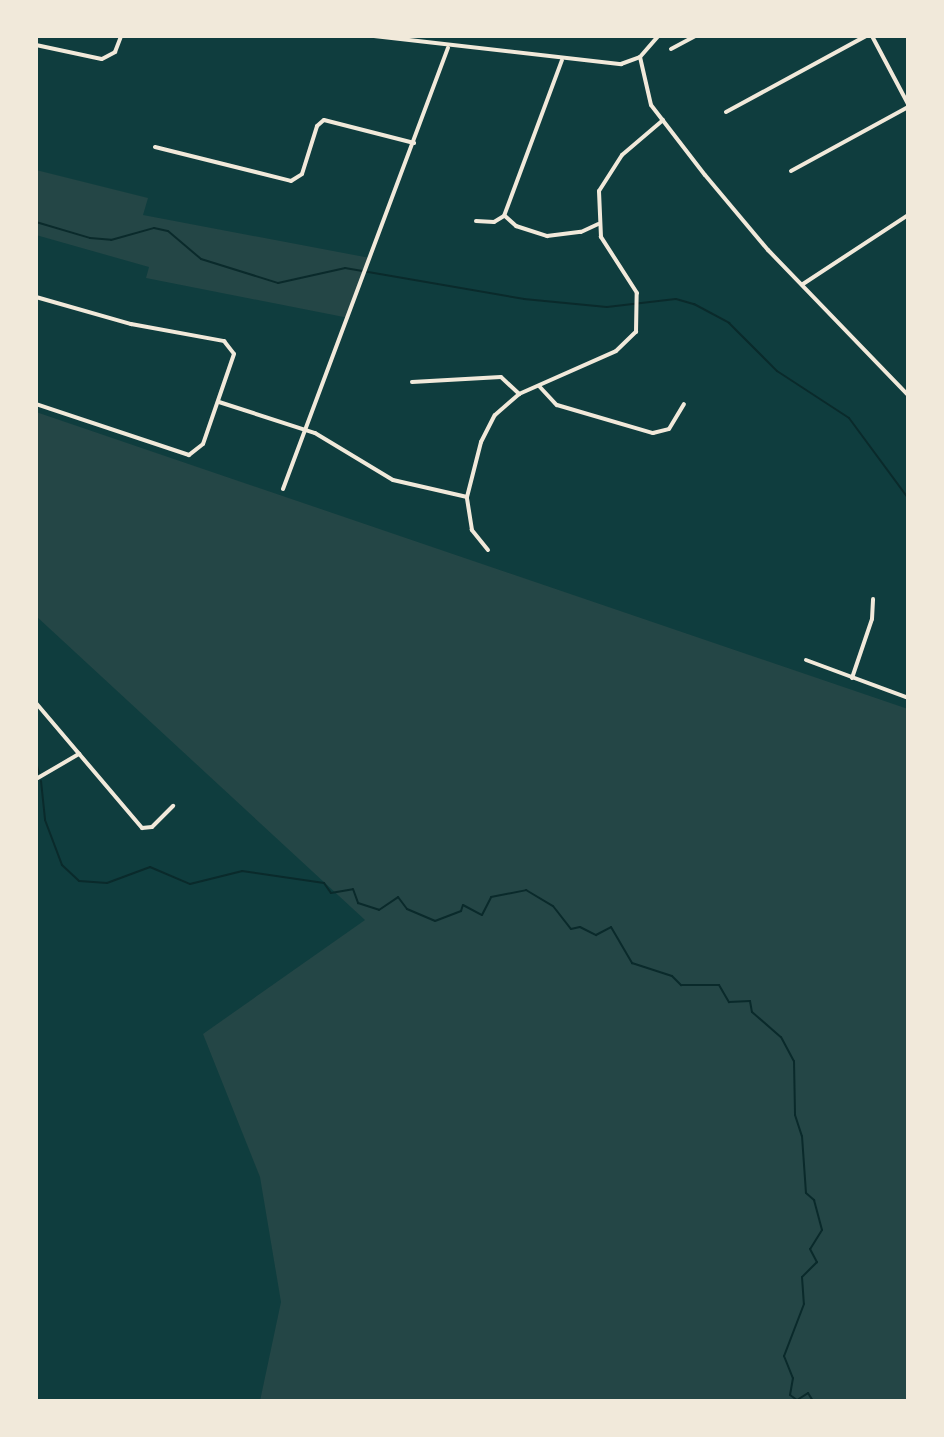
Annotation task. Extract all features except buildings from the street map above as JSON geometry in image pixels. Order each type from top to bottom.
[{"type":"street","points":[[36,45],[102,59],[115,52],[121,36]]},
{"type":"street","points":[[375,36],[448,48],[621,64],[640,57],[658,36]]},
{"type":"street","points":[[671,49],[695,36]]},
{"type":"street","points":[[726,112],[869,36],[908,105],[791,171]]},
{"type":"street","points":[[283,489],[448,48]]},
{"type":"street","points":[[640,57],[647,97],[663,120],[768,250],[908,395]]},
{"type":"street","points":[[476,221],[494,222],[504,216],[562,60]]},
{"type":"street","points":[[155,147],[295,181],[324,120],[414,143]]},
{"type":"street","points":[[488,550],[472,530],[467,497],[488,427],[519,394],[587,365],[631,340],[640,308],[637,293],[608,252],[598,224],[599,191],[611,168],[663,120]]},
{"type":"street","points":[[803,285],[908,215]]},
{"type":"street","points":[[504,216],[516,226],[547,236],[598,224]]},
{"type":"street","points":[[36,297],[131,324],[228,342],[234,354],[200,449],[189,455],[36,404]]},
{"type":"street","points":[[412,382],[501,377],[519,394]]},
{"type":"street","points":[[539,386],[557,405],[653,433],[669,429],[684,404]]},
{"type":"street","points":[[219,402],[307,429],[393,480],[467,497]]},
{"type":"street","points":[[852,678],[872,619],[873,599]]},
{"type":"street","points":[[806,660],[908,698]]},
{"type":"street","points":[[36,703],[142,828],[152,827],[173,806]]},
{"type":"street","points":[[36,779],[80,754]]},
{"type":"shaded area","points":[[36,170],[148,198],[143,215],[370,258],[349,318],[146,278],[149,267],[36,235]]},
{"type":"shaded area","points":[[36,412],[908,709],[908,1401],[260,1401],[281,1302],[260,1177],[203,1034],[365,920],[36,616]]},
{"type":"waterway","points":[[36,222],[90,238],[111,240],[154,228],[168,231],[201,259],[278,283],[345,268],[524,299],[607,307],[676,299],[694,304],[729,323],[777,371],[849,418],[908,498]]},
{"type":"waterway","points":[[36,762],[39,773]]},
{"type":"waterway","points":[[41,781],[45,820],[62,865],[79,881],[107,883],[150,867],[190,884],[242,871],[324,883],[331,893],[353,889],[358,903],[379,910],[398,897],[407,909],[435,921],[461,911],[463,905],[482,915],[491,897],[526,890],[553,906],[571,929],[580,927],[596,935],[611,927],[632,963],[672,976],[681,985],[719,985],[729,1002],[750,1001],[752,1012],[781,1037],[794,1061],[795,1115],[802,1136],[806,1193],[814,1200],[822,1230],[810,1249],[817,1262],[802,1277],[804,1304],[784,1356],[793,1378],[790,1395],[797,1400],[808,1393],[813,1401]]}]
